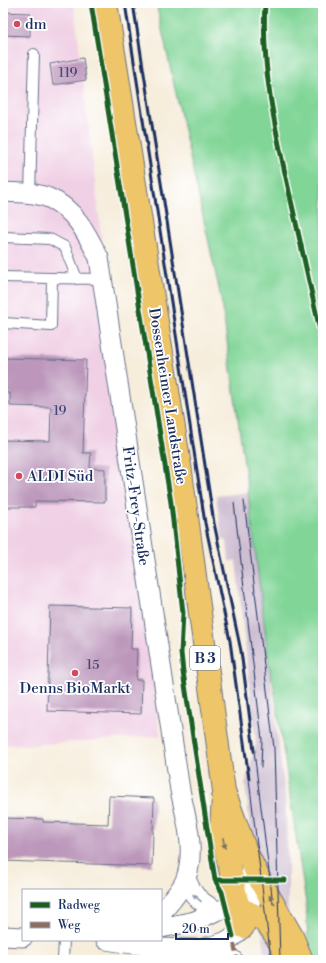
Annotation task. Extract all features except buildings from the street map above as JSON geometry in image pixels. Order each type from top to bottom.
[{"type":"main road","name":"Dossenheimer Landstraße","points":[[106,3],[181,472],[224,790],[221,829],[244,916]]},
{"type":"main road","name":"Dossenheimer Landstraße","points":[[224,790],[251,862],[292,936],[302,960]]},
{"type":"main road","points":[[244,916],[267,923],[272,928],[288,960]]},
{"type":"street","name":"Fritz-Frey-Straße","points":[[3,192],[30,194],[49,198],[71,212],[87,233],[99,258],[180,790],[189,833],[190,852],[186,879],[162,912]]},
{"type":"street","name":"Dossenheimer Landstraße","points":[[244,916],[252,893],[251,862]]},
{"type":"street","points":[[186,879],[191,892],[216,911]]},
{"type":"street","points":[[113,941],[164,948],[204,948],[227,940],[244,916],[226,908],[216,911],[196,921],[162,928]]},
{"type":"street","points":[[3,936],[22,937]]},
{"type":"street","points":[[204,948],[233,960]]},
{"type":"lane","points":[[30,194],[34,54]]},
{"type":"lane","points":[[3,237],[50,239],[65,247],[77,279]]},
{"type":"lane","points":[[3,277],[102,279]]},
{"type":"lane","points":[[3,323],[51,326],[52,278]]},
{"type":"lane","points":[[63,960],[64,941]]},
{"type":"shaded area","points":[[3,3],[74,3],[160,736],[31,745],[3,745]]},
{"type":"shaded area","points":[[248,492],[285,796],[288,864],[288,960],[269,960],[265,957],[245,784],[256,743],[236,561],[229,561],[227,543],[222,537],[216,496]]},
{"type":"green space","points":[[156,3],[323,3],[323,960],[309,960],[306,903],[273,681],[271,679],[248,491],[221,298]]},
{"type":"tram line","points":[[244,501],[274,748],[280,960]]},
{"type":"tram line","points":[[234,503],[262,740],[261,767]]},
{"type":"tram line","points":[[254,751],[273,904]]},
{"type":"tram line","points":[[249,779],[271,960]]},
{"type":"railway","points":[[125,3],[205,523],[230,641],[249,779]]},
{"type":"railway","points":[[133,3],[214,523],[241,651],[254,751]]},
{"type":"marked path","points":[[232,932],[237,960]]},
{"type":"cycle path","points":[[91,3],[171,503],[183,613],[181,653],[183,672],[215,880],[222,892],[233,936]]},
{"type":"cycle path","points":[[265,3],[265,52],[267,76],[275,124],[323,344]]},
{"type":"cycle path","points":[[215,880],[285,880]]},
{"type":"place","name":"dm","points":[[17,24]]},
{"type":"place","name":"ALDI Süd","points":[[19,476]]},
{"type":"place","name":"Denns BioMarkt","points":[[75,673]]}]
